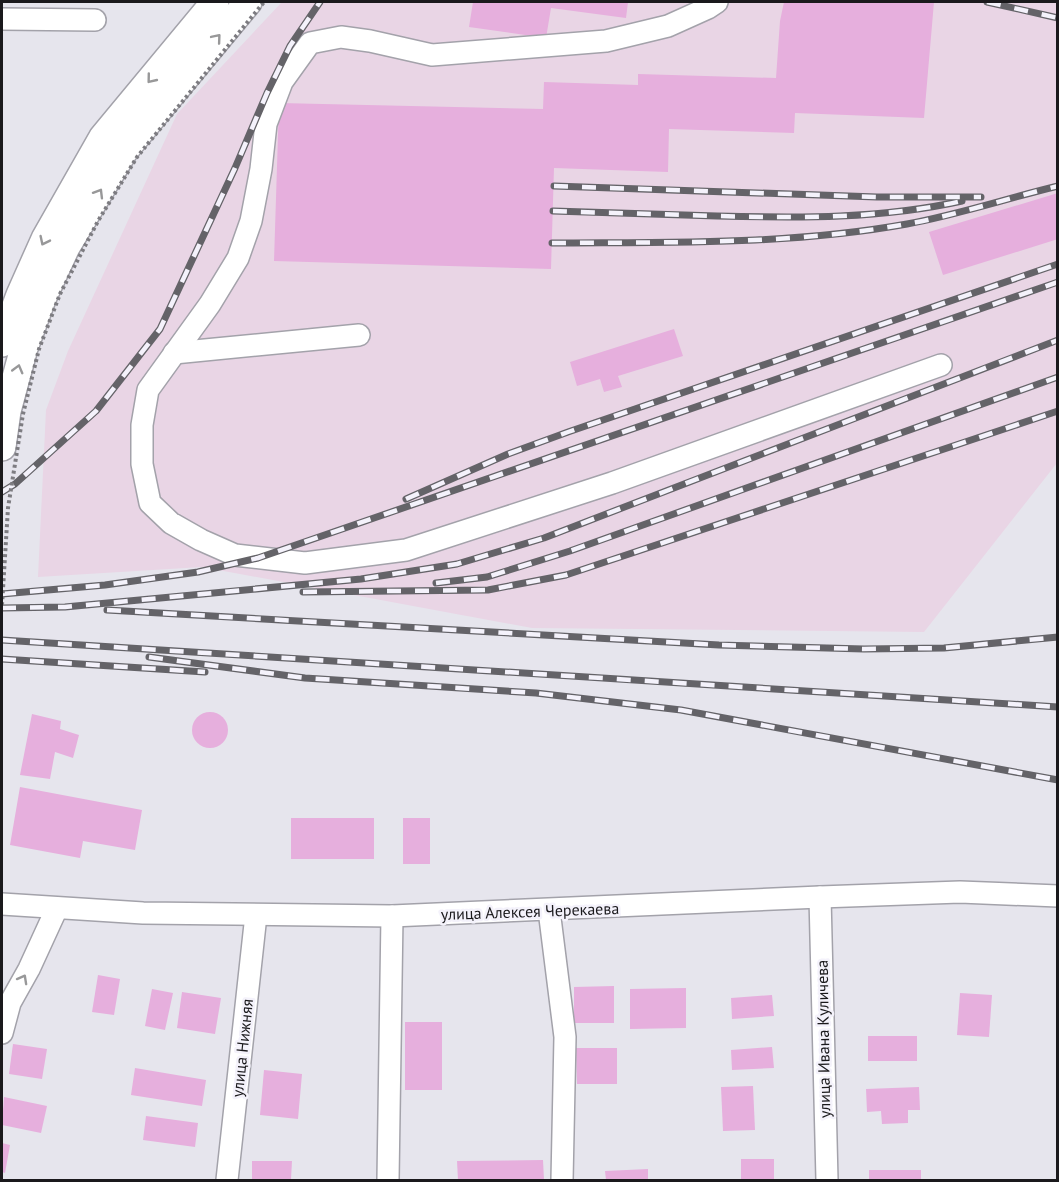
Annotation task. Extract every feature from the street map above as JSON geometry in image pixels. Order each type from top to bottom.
[{"type":"main road","points":[[2,343],[45,239],[103,137],[215,2]]},
{"type":"main road","points":[[2,447],[7,411],[24,348],[42,299],[66,248],[124,150],[248,2]]},
{"type":"street","points":[[717,2],[668,26],[606,41],[432,55],[341,37],[310,43],[282,82],[266,124],[261,169],[251,221],[238,258],[210,304],[148,390],[142,425],[142,464],[150,503],[171,524],[235,555],[304,563],[406,550],[612,483],[941,365]]},
{"type":"street","points":[[2,19],[95,20]]},
{"type":"street","points":[[174,353],[359,335]]},
{"type":"street","name":"улица Алексея Черекаева","points":[[2,904],[142,913],[392,916],[960,892],[1058,896]]},
{"type":"street","name":"улица Ивана Куличева","points":[[820,897],[827,1180]]},
{"type":"street","points":[[2,1033],[10,1003],[29,969],[57,908]]},
{"type":"street","points":[[549,910],[565,1036],[562,1180]]},
{"type":"street","name":"улица Нижняя","points":[[227,1180],[256,915]]},
{"type":"street","points":[[388,1180],[392,916]]},
{"type":"path","points":[[2,605],[8,508],[23,414],[39,349],[60,294],[98,221],[137,157],[264,2]]},
{"type":"shaded area","points":[[282,2],[1057,2],[1057,463],[924,632],[532,628],[202,567],[38,577],[46,410],[68,351],[177,114]]},
{"type":"building","points":[[473,2],[628,2],[626,18],[551,8],[546,38],[469,27]]},
{"type":"building","points":[[784,2],[934,2],[924,118],[795,113],[794,133],[669,129],[668,172],[554,168],[551,269],[274,261],[279,103],[543,109],[544,82],[638,85],[638,74],[776,78],[780,21]]},
{"type":"building","points":[[1058,193],[1058,239],[943,275],[929,232]]},
{"type":"building","points":[[674,329],[683,356],[618,376],[622,387],[604,392],[600,379],[577,386],[570,362]]},
{"type":"building","points":[[210,712],[222,718],[228,730],[222,742],[210,748],[198,742],[192,730],[198,718]]},
{"type":"building","points":[[32,714],[61,721],[60,729],[79,735],[73,758],[55,752],[50,779],[20,775]]},
{"type":"building","points":[[20,787],[142,810],[135,850],[83,841],[80,858],[10,845]]},
{"type":"building","points":[[291,818],[374,818],[374,859],[291,859]]},
{"type":"building","points":[[403,818],[430,818],[430,864],[403,864]]},
{"type":"building","points":[[98,975],[120,979],[114,1015],[92,1012]]},
{"type":"building","points":[[614,986],[614,1023],[574,1023],[574,987]]},
{"type":"building","points":[[686,988],[686,1028],[630,1029],[630,989]]},
{"type":"building","points":[[152,989],[173,993],[165,1030],[145,1026]]},
{"type":"building","points":[[182,992],[221,998],[215,1034],[177,1028]]},
{"type":"building","points":[[960,993],[992,995],[989,1037],[957,1035]]},
{"type":"building","points":[[772,995],[774,1016],[732,1019],[731,998]]},
{"type":"building","points":[[405,1022],[442,1022],[442,1090],[405,1090]]},
{"type":"building","points":[[868,1036],[917,1036],[917,1061],[868,1061]]},
{"type":"building","points":[[13,1044],[47,1049],[42,1079],[9,1074]]},
{"type":"building","points":[[772,1047],[774,1068],[732,1070],[731,1050]]},
{"type":"building","points":[[576,1048],[617,1048],[617,1084],[577,1084]]},
{"type":"building","points":[[135,1068],[206,1080],[202,1106],[131,1095]]},
{"type":"building","points":[[264,1070],[302,1074],[298,1119],[260,1115]]},
{"type":"building","points":[[753,1086],[755,1130],[723,1131],[721,1087]]},
{"type":"building","points":[[919,1087],[920,1110],[908,1110],[908,1123],[882,1124],[881,1111],[867,1112],[866,1089]]},
{"type":"building","points":[[4,1097],[47,1106],[41,1133],[2,1125]]},
{"type":"building","points":[[146,1116],[198,1123],[195,1147],[143,1140]]},
{"type":"building","points":[[2,1143],[10,1145],[5,1173],[2,1172]]},
{"type":"building","points":[[741,1159],[774,1159],[774,1180],[741,1180]]},
{"type":"building","points":[[543,1160],[544,1180],[458,1180],[457,1161]]},
{"type":"building","points":[[252,1161],[292,1161],[291,1179],[252,1179]]},
{"type":"building","points":[[648,1169],[648,1180],[606,1180],[605,1171]]},
{"type":"building","points":[[869,1170],[921,1170],[921,1180],[869,1180]]},
{"type":"railway","points":[[2,492],[15,484],[96,411],[160,329],[235,168],[267,93],[290,46],[320,2]]},
{"type":"railway","points":[[987,2],[1058,18]]},
{"type":"railway","points":[[554,186],[877,197],[981,197]]},
{"type":"railway","points":[[552,243],[730,241],[819,236],[907,224],[1058,186]]},
{"type":"railway","points":[[553,211],[810,217],[901,211],[962,201]]},
{"type":"railway","points":[[406,499],[508,454],[568,432],[1058,264]]},
{"type":"railway","points":[[2,594],[105,585],[198,572],[258,558],[1058,282]]},
{"type":"railway","points":[[2,608],[65,607],[361,579],[457,564],[544,538],[1058,340]]},
{"type":"railway","points":[[436,583],[487,577],[570,551],[1058,377]]},
{"type":"railway","points":[[303,592],[488,590],[566,575],[1058,411]]},
{"type":"railway","points":[[107,610],[719,645],[864,649],[944,648],[1058,637]]},
{"type":"railway","points":[[2,640],[1058,707]]},
{"type":"railway","points":[[149,657],[305,678],[536,693],[681,710],[1058,780]]},
{"type":"railway","points":[[2,659],[205,672]]}]
